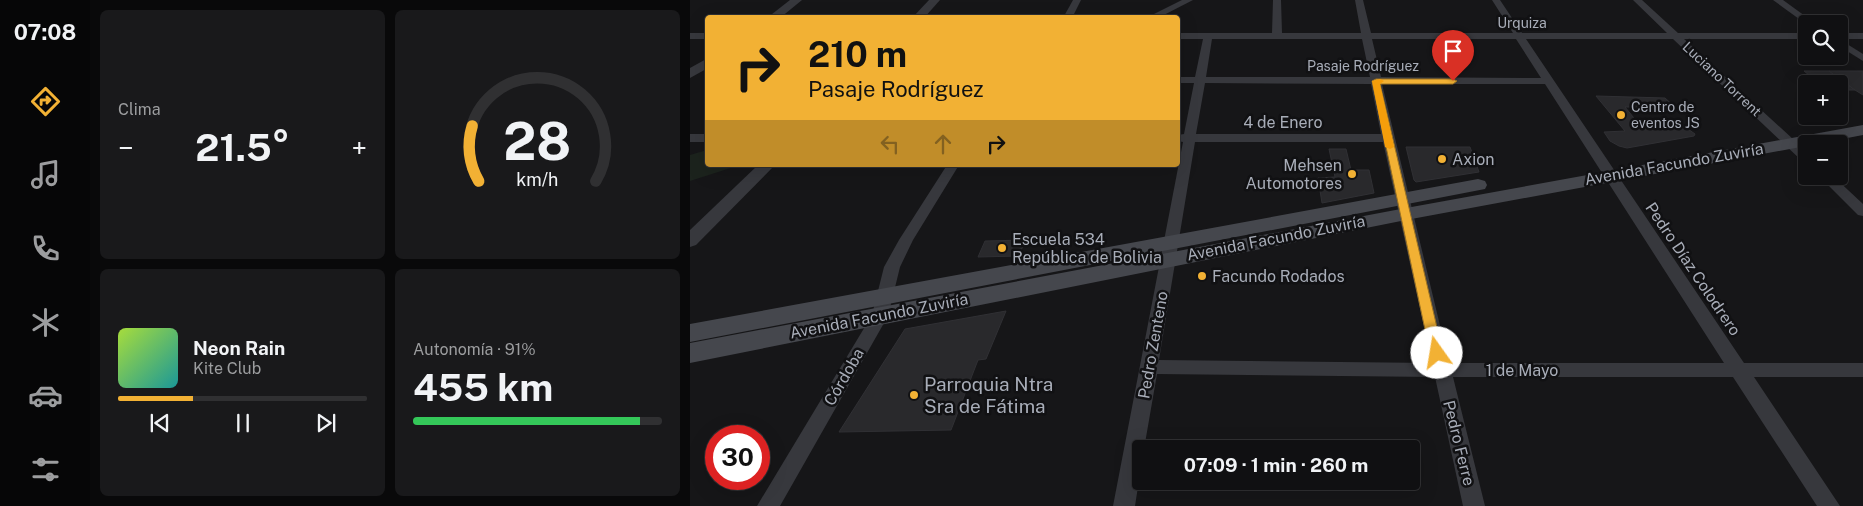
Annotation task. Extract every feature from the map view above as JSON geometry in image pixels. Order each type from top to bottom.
[{"type":"main road","name":"Avenida Facundo Zuviría","points":[[690,353],[883,307],[1404,206],[1784,138],[1863,118]]},
{"type":"main road","name":"Avenida Facundo Zuviría","points":[[1784,138],[1863,130]]},
{"type":"main road","name":"Avenida Facundo Zuviría","points":[[690,333],[883,307]]},
{"type":"street","points":[[776,15],[797,0]]},
{"type":"street","points":[[920,15],[935,0]]},
{"type":"street","points":[[1069,15],[1078,0]]},
{"type":"street","points":[[1156,15],[1189,0]]},
{"type":"street","points":[[1277,0],[1277,36]]},
{"type":"street","name":"Pedro Ferre","points":[[1359,0],[1388,138],[1474,506]]},
{"type":"street","name":"Pedro Díaz Colodrero","points":[[1496,0],[1606,170],[1829,506]]},
{"type":"street","name":"Luciano Torrent","points":[[1637,0],[1798,151]]},
{"type":"street","points":[[1777,0],[1799,15]]},
{"type":"street","points":[[690,36],[705,36]]},
{"type":"street","name":"Urquiza","points":[[1180,36],[1798,36]]},
{"type":"street","name":"Pedro Zenteno","points":[[1124,506],[1169,251],[1184,138],[1200,80],[1208,36]]},
{"type":"street","points":[[1848,36],[1863,36]]},
{"type":"street","points":[[1848,48],[1863,58]]},
{"type":"street","points":[[690,74],[705,64]]},
{"type":"street","name":"Pasaje Rodríguez","points":[[1180,80],[1548,81]]},
{"type":"street","points":[[690,138],[705,138]]},
{"type":"street","name":"4 de Enero","points":[[1184,138],[1388,138]]},
{"type":"street","points":[[690,241],[765,167]]},
{"type":"street","name":"Córdoba","points":[[768,506],[883,307],[892,267],[952,167]]},
{"type":"street","points":[[1835,185],[1863,212]]},
{"type":"street","name":"1 de Mayo","points":[[1150,367],[1441,370],[1863,370]]},
{"type":"shaded area","points":[[705,151],[705,167],[734,167],[690,181],[690,155]]},
{"type":"building","points":[[1804,71],[1829,71],[1834,75],[1809,75]]},
{"type":"building","points":[[1829,71],[1863,71],[1863,95],[1848,85],[1848,75],[1834,75]]},
{"type":"building","points":[[1848,85],[1855,90],[1848,90]]},
{"type":"building","name":"Centro de eventos JS","points":[[1596,96],[1665,98],[1675,107],[1625,107],[1642,128],[1678,122],[1695,134],[1694,136],[1627,148],[1619,146],[1610,141],[1604,132],[1625,131]]},
{"type":"building","name":"Axion","points":[[1406,147],[1470,147],[1479,172],[1416,182]]},
{"type":"building","name":"Mehsen Automotores","points":[[1329,149],[1346,149],[1351,170],[1369,170],[1374,193],[1322,203],[1318,178],[1335,177]]},
{"type":"building","name":"Escuela 534 República de Bolivia","points":[[1025,240],[1019,256],[978,257],[985,241]]},
{"type":"building","name":"Parroquia Ntra Sra de Fátima","points":[[1006,311],[986,359],[978,360],[951,430],[839,432],[905,329]]},
{"type":"slow traffic","points":[[1380,81],[1376,81],[1390,147]]},
{"type":"place","name":"Centro de eventos JS","points":[[1621,115]]},
{"type":"place","name":"Axion","points":[[1442,159]]},
{"type":"place","name":"Mehsen Automotores","points":[[1352,174]]},
{"type":"place","name":"Escuela 534 República de Bolivia","points":[[1002,248]]},
{"type":"place","name":"Facundo Rodados","points":[[1202,276]]},
{"type":"place","name":"Parroquia Ntra Sra de Fátima","points":[[914,395]]},
{"type":"route","points":[[1437,353],[1376,81],[1453,81]]}]
